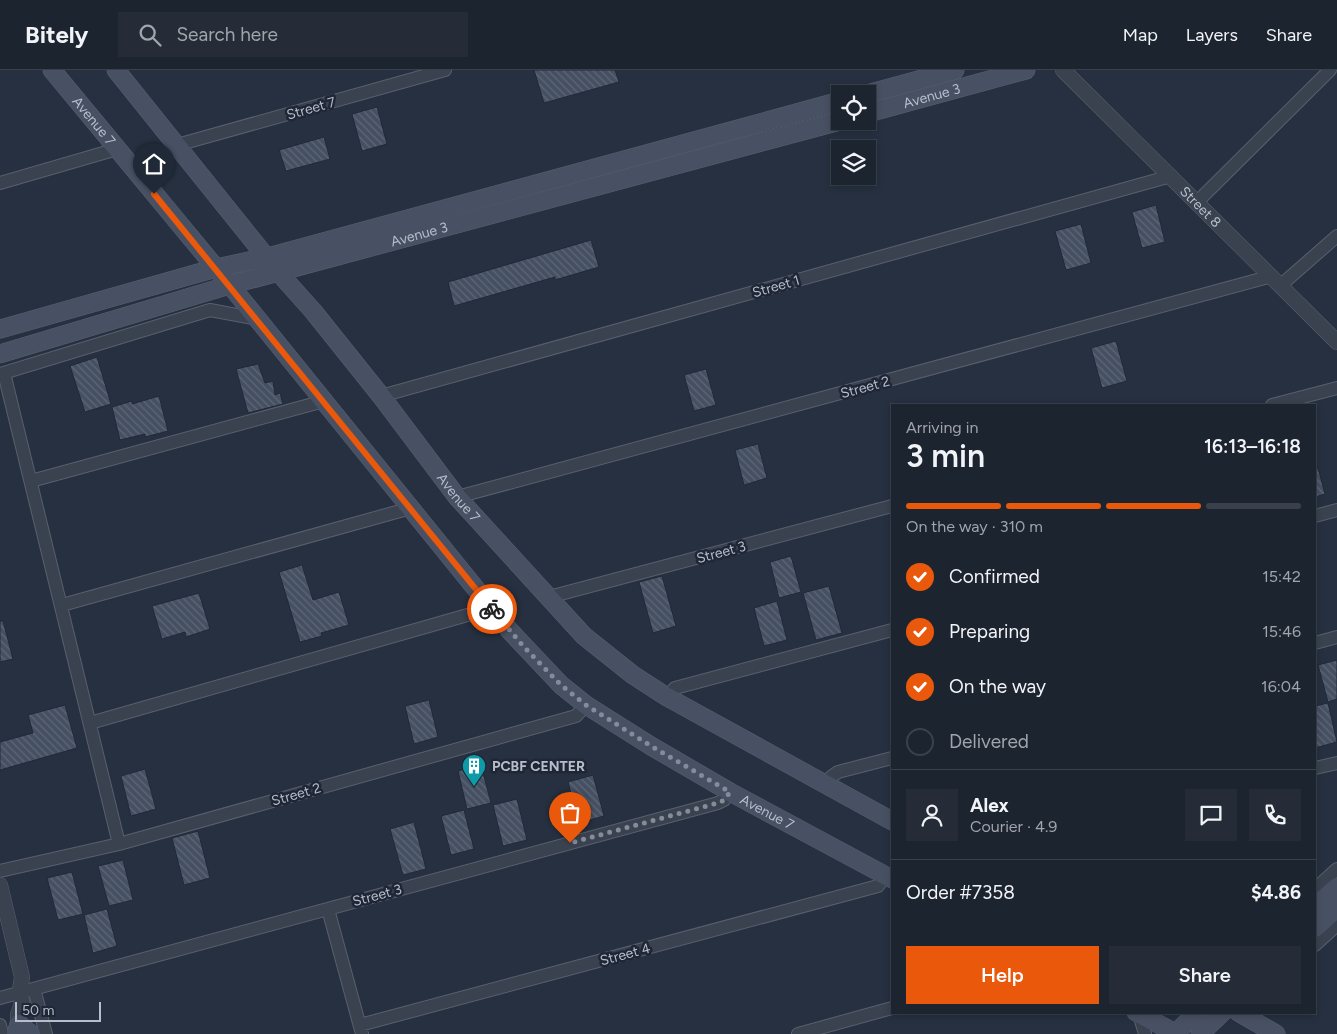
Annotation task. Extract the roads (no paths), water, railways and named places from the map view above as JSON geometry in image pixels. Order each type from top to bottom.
[{"type":"main road","name":"Avenue 7","points":[[52,70],[258,319],[524,647],[554,678],[586,705],[651,746],[730,792],[888,877]]},
{"type":"main road","name":"Avenue 7","points":[[116,70],[381,396],[457,497],[584,636],[606,655],[667,697],[891,820]]},
{"type":"main road","name":"Avenue 3","points":[[876,92],[954,70]]},
{"type":"main road","name":"Avenue 3","points":[[876,111],[1026,70]]},
{"type":"main road","name":"Avenue 3","points":[[0,329],[216,268],[268,257],[831,103]]},
{"type":"main road","name":"Avenue 3","points":[[0,354],[230,285],[831,122]]},
{"type":"main road","points":[[1316,905],[1337,887]]},
{"type":"main road","points":[[1316,927],[1337,908]]},
{"type":"main road","points":[[1139,1014],[1176,1034],[1194,1014]]},
{"type":"main road","points":[[1200,1034],[1220,1014]]},
{"type":"main road","points":[[1241,1014],[1272,1032]]},
{"type":"street","name":"Street 7","points":[[177,145],[445,70]]},
{"type":"street","name":"Street 8","points":[[1063,70],[1337,342]]},
{"type":"street","points":[[1197,202],[1330,70]]},
{"type":"street","points":[[0,183],[117,148]]},
{"type":"street","name":"Street 1","points":[[381,396],[1171,176]]},
{"type":"street","points":[[1277,281],[1337,236]]},
{"type":"street","name":"Street 2","points":[[457,497],[1277,281]]},
{"type":"street","points":[[175,302],[179,319]]},
{"type":"street","points":[[119,844],[62,605],[2,374],[210,310],[258,319]]},
{"type":"street","points":[[1276,404],[1337,388]]},
{"type":"street","points":[[31,481],[324,401]]},
{"type":"street","name":"Street 3","points":[[549,597],[891,506]]},
{"type":"street","points":[[62,605],[411,508]]},
{"type":"street","points":[[1316,516],[1337,510]]},
{"type":"street","points":[[90,723],[492,608]]},
{"type":"street","points":[[667,697],[675,688],[891,630]]},
{"type":"street","points":[[1316,643],[1337,637]]},
{"type":"street","name":"Street 2","points":[[0,871],[119,844],[576,716],[586,705]]},
{"type":"street","points":[[827,785],[831,777],[838,772],[891,758]]},
{"type":"street","points":[[1316,768],[1337,763]]},
{"type":"street","name":"Street 3","points":[[0,998],[718,803],[724,800],[730,792]]},
{"type":"street","points":[[1316,888],[1337,869]]},
{"type":"street","name":"Street 4","points":[[361,1030],[878,886],[888,877]]},
{"type":"street","points":[[0,885],[21,973],[46,1034]]},
{"type":"street","points":[[328,909],[361,1030]]},
{"type":"street","points":[[1316,944],[1337,925]]},
{"type":"street","points":[[22,1031],[18,1015],[27,991]]},
{"type":"street","points":[[798,1034],[891,1008]]},
{"type":"street","points":[[1137,1014],[1145,1034]]},
{"type":"street","points":[[1260,1014],[1272,1032]]},
{"type":"street","points":[[0,1025],[2,1034]]},
{"type":"place","name":"PCBF CENTER","points":[[474,787]]}]
